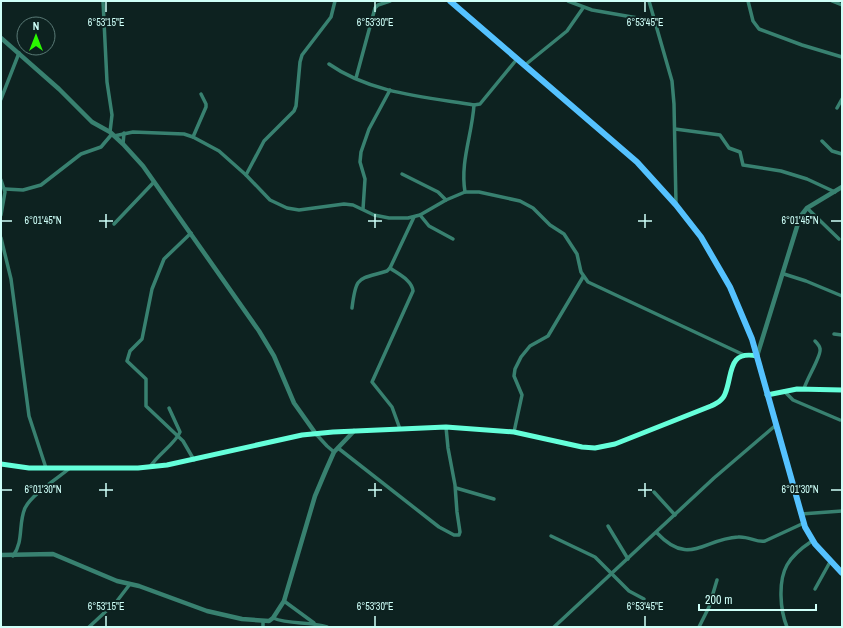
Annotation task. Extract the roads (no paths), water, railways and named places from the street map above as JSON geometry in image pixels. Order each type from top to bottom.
[{"type":"main road","points":[[450,1],[637,162],[676,205],[701,237],[730,287],[758,356],[804,523],[812,541],[842,574]]},
{"type":"main road","points":[[1,464],[46,468],[150,467],[194,460],[287,438],[316,434],[446,427],[514,432],[582,447],[595,448],[615,444],[711,406],[720,401],[725,395],[734,362],[738,357],[744,355],[758,356]]},
{"type":"main road","points":[[768,395],[784,391],[804,389],[842,390]]},
{"type":"street","points":[[5,189],[23,190],[41,184],[81,154],[101,147],[112,134],[112,115],[106,70],[103,1]]},
{"type":"street","points":[[246,175],[264,141],[294,111],[296,106],[302,55],[331,17],[335,1]]},
{"type":"street","points":[[356,78],[375,8],[378,5],[390,1]]},
{"type":"street","points":[[568,1],[583,8],[655,21]]},
{"type":"street","points":[[649,1],[672,81],[675,129],[674,155],[676,205]]},
{"type":"street","points":[[748,1],[753,21],[759,29],[802,46],[842,57]]},
{"type":"street","points":[[832,1],[839,3]]},
{"type":"street","points":[[525,65],[567,31],[583,8]]},
{"type":"street","points":[[1,38],[16,50]]},
{"type":"street","points":[[1,99],[18,56]]},
{"type":"street","points":[[22,56],[92,122],[112,134],[123,144],[154,182],[260,331],[274,356],[294,403],[316,434],[327,446],[336,450],[439,527],[454,535],[459,535],[456,488],[448,448],[446,427]]},
{"type":"street","points":[[329,64],[344,74],[390,90],[474,105],[480,104],[518,59]]},
{"type":"street","points":[[363,209],[365,179],[360,162],[361,152],[369,130],[390,90]]},
{"type":"street","points":[[193,137],[206,106],[201,94]]},
{"type":"street","points":[[837,108],[842,99]]},
{"type":"street","points":[[465,192],[463,168],[473,121],[474,105]]},
{"type":"street","points":[[675,129],[720,135],[729,148],[740,152],[743,165],[781,171],[807,179],[835,192]]},
{"type":"street","points":[[123,144],[124,133]]},
{"type":"street","points":[[112,134],[177,134],[193,137],[219,151],[246,175],[270,200],[287,208],[299,210],[344,204],[389,218],[414,217],[465,192],[479,192],[520,200],[533,208],[550,225],[564,234],[577,254],[583,277],[596,287],[744,355]]},
{"type":"street","points":[[822,141],[832,151],[842,154]]},
{"type":"street","points":[[402,174],[438,192],[446,200]]},
{"type":"street","points":[[1,180],[5,189],[1,215]]},
{"type":"street","points":[[114,224],[154,182]]},
{"type":"street","points":[[758,356],[764,331],[784,274],[797,225],[807,208],[842,187]]},
{"type":"street","points":[[807,208],[839,239]]},
{"type":"street","points":[[420,215],[429,226],[453,239]]},
{"type":"street","points":[[352,308],[355,286],[360,279],[387,271],[390,268],[414,217]]},
{"type":"street","points":[[191,233],[164,259],[152,290],[142,339],[130,351],[127,361],[146,379],[146,406],[188,448],[194,460]]},
{"type":"street","points":[[1,238],[12,279],[29,416],[46,468]]},
{"type":"street","points":[[390,268],[408,280],[413,287],[413,291],[372,382],[392,407],[400,429]]},
{"type":"street","points":[[784,274],[806,281],[842,296]]},
{"type":"street","points":[[514,432],[522,395],[514,376],[515,369],[521,357],[530,346],[548,336],[583,277]]},
{"type":"street","points":[[834,334],[842,335]]},
{"type":"street","points":[[804,389],[809,375],[820,354],[820,347],[815,341]]},
{"type":"street","points":[[784,391],[793,400],[840,420]]},
{"type":"street","points":[[150,467],[165,448],[178,437],[179,428],[170,408]]},
{"type":"street","points":[[554,627],[657,533],[714,478],[777,424]]},
{"type":"street","points":[[1,555],[13,556],[53,554],[130,584],[207,611],[263,624],[273,618],[284,601],[315,496],[336,450],[354,432]]},
{"type":"street","points":[[13,556],[20,544],[22,517],[26,507],[36,496],[70,468]]},
{"type":"street","points":[[456,488],[494,499]]},
{"type":"street","points":[[654,492],[675,515]]},
{"type":"street","points":[[801,514],[842,511]]},
{"type":"street","points":[[657,533],[671,546],[694,550],[733,537],[748,537],[759,542],[765,541],[804,523]]},
{"type":"street","points":[[608,526],[628,559]]},
{"type":"street","points":[[551,536],[587,552],[613,573],[629,591],[644,599]]},
{"type":"street","points":[[787,627],[783,614],[782,590],[785,570],[796,554],[812,541]]},
{"type":"street","points":[[815,589],[830,562]]},
{"type":"street","points":[[699,627],[709,606],[717,580]]},
{"type":"street","points":[[89,627],[117,601],[130,584]]},
{"type":"street","points":[[284,601],[314,623]]},
{"type":"street","points":[[273,618],[285,621],[314,623],[327,627]]}]
